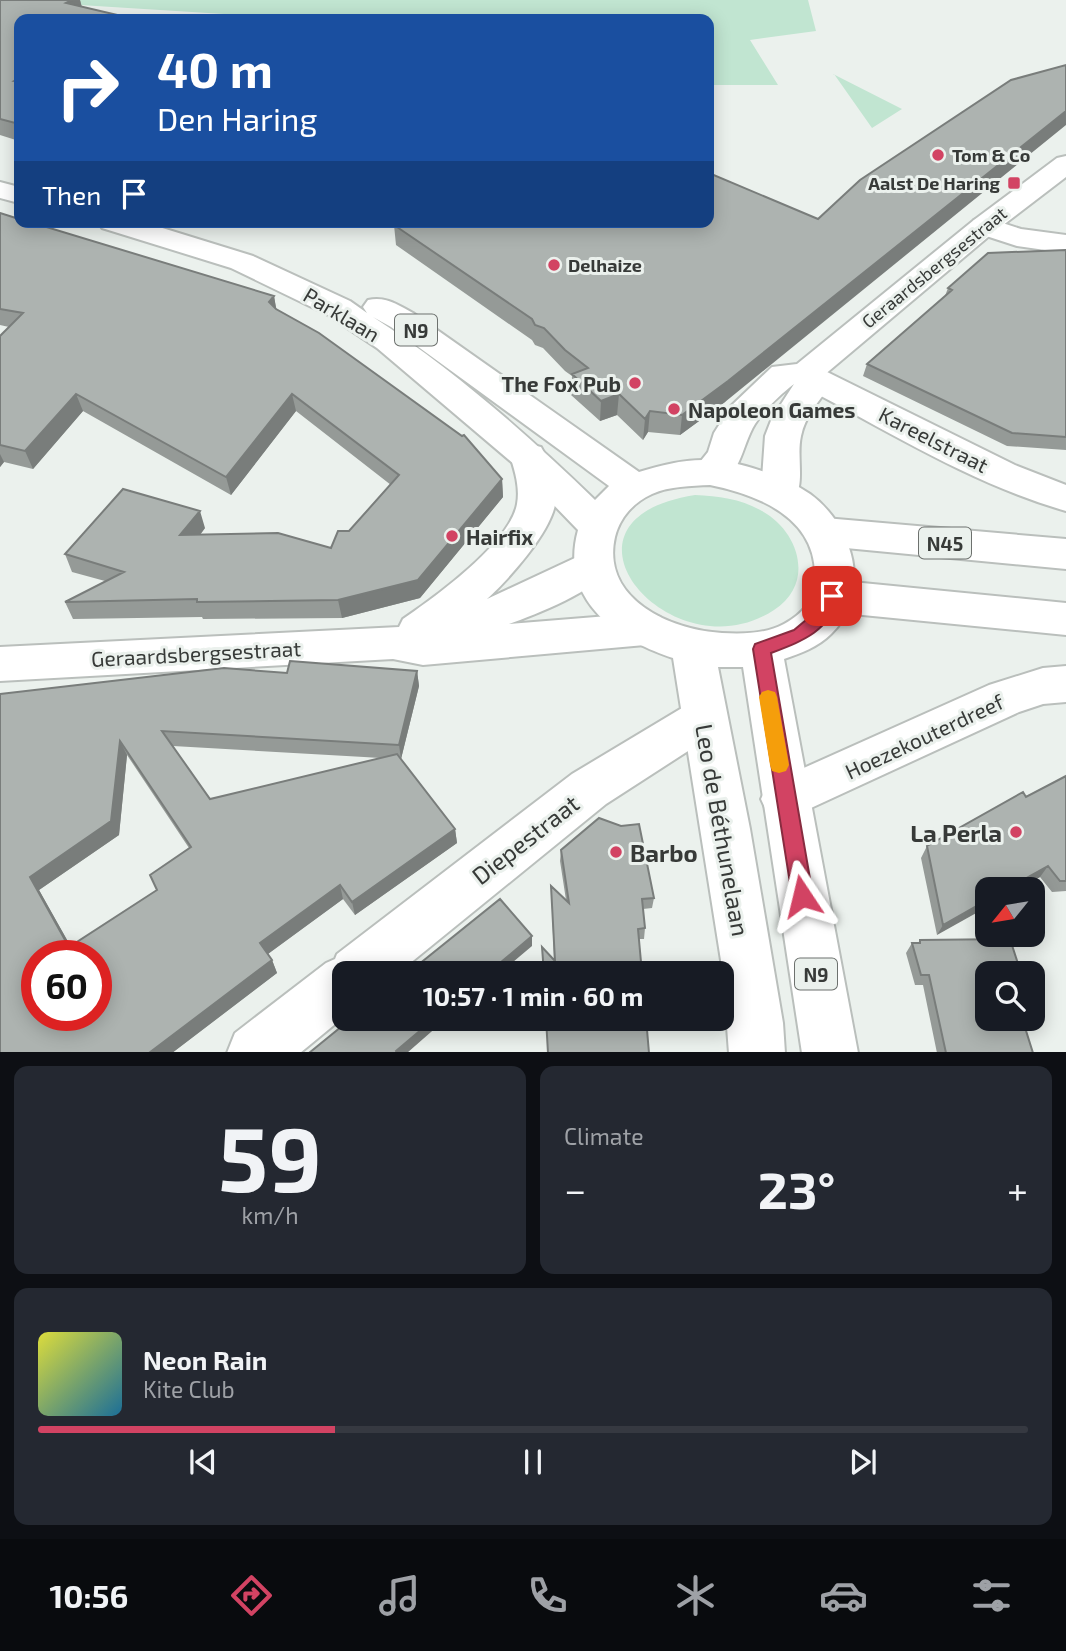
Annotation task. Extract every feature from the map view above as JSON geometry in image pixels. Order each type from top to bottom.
[{"type":"main road","name":"Geraardsbergsestraat","points":[[710,472],[725,457],[737,424],[751,405],[784,374],[806,374],[984,226],[1066,164]]},
{"type":"main road","points":[[984,226],[1017,237],[1066,244]]},
{"type":"main road","name":"Parklaan","points":[[132,228],[242,262],[339,308],[388,341],[528,456],[595,545]]},
{"type":"main road","name":"Parklaan","points":[[192,228],[250,245],[349,289],[402,320],[635,487]]},
{"type":"main road","points":[[780,493],[784,470],[781,454],[784,429],[795,406],[812,387],[806,374]]},
{"type":"main road","name":"Kareelstraat","points":[[806,374],[1002,474],[1038,490],[1066,498]]},
{"type":"main road","points":[[405,636],[469,592],[491,572],[524,528],[537,505],[536,477],[528,456]]},
{"type":"main road","points":[[710,472],[747,479],[780,493],[806,510],[825,532],[835,565],[832,596],[825,614],[800,635],[761,649],[732,653],[692,649],[645,629],[614,605],[602,589],[595,545],[615,502],[635,487],[681,474],[710,472]]},
{"type":"main road","name":"N45","points":[[825,532],[1066,554]]},
{"type":"main road","name":"Geraardsbergsestraat","points":[[0,664],[405,636],[507,610],[544,594],[595,545]]},
{"type":"main road","points":[[832,596],[1066,618]]},
{"type":"main road","name":"Geraardsbergsestraat","points":[[405,636],[423,648],[645,629]]},
{"type":"main road","name":"Leo de Béthunelaan","points":[[692,649],[726,829],[757,1052]]},
{"type":"main road","name":"N9","points":[[761,649],[830,1052]]},
{"type":"main road","name":"Hoezekouterdreef","points":[[785,799],[1004,698],[1043,686],[1066,684]]},
{"type":"main road","name":"Diepestraat","points":[[371,961],[589,789],[703,718]]},
{"type":"main road","points":[[255,1052],[332,992]]},
{"type":"green space","points":[[0,0],[808,0],[816,31],[750,40],[778,85],[714,85],[714,14],[225,14]]},
{"type":"green space","points":[[835,75],[902,109],[872,128]]},
{"type":"green space","points":[[695,495],[721,497],[746,504],[775,520],[786,532],[798,559],[798,573],[795,587],[787,599],[774,610],[735,625],[697,624],[662,610],[637,587],[623,560],[626,533],[648,510]]},
{"type":"building","points":[[0,0],[72,0],[66,3],[113,14],[14,14],[14,123],[0,119]]},
{"type":"building","points":[[1066,65],[1066,111],[682,415],[650,411],[645,419],[619,394],[601,401],[572,374],[588,368],[565,350],[544,328],[535,325],[532,319],[398,228],[714,228],[714,175],[818,219],[860,180],[1011,80]]},
{"type":"building","points":[[0,213],[14,217],[14,228],[50,228],[274,296],[269,302],[276,309],[319,333],[464,435],[502,479],[418,580],[338,600],[65,602],[124,572],[65,554],[123,489],[200,511],[180,535],[278,533],[331,548],[338,531],[349,531],[399,475],[292,394],[226,477],[76,394],[25,451],[0,445],[0,336],[23,313],[0,309]]},
{"type":"building","points":[[1066,250],[1066,437],[1012,433],[867,364],[952,290],[948,288],[988,253]]},
{"type":"building","points":[[290,661],[417,671],[399,745],[162,731],[210,799],[397,754],[455,829],[352,902],[340,885],[260,943],[272,960],[150,1052],[0,1052],[0,694],[224,668],[287,673]],"holes":[[[120,741],[191,847],[150,875],[157,890],[80,940],[112,940],[112,1031],[21,1031],[21,940],[65,940],[30,877],[111,821]]]},
{"type":"building","name":"La Perla","points":[[1066,776],[1066,881],[1060,881],[1048,866],[1028,877],[975,877],[975,907],[943,925],[927,846],[1023,792],[1026,797]]},
{"type":"building","points":[[599,818],[621,826],[639,824],[654,898],[642,899],[645,928],[638,929],[641,961],[555,961],[551,886],[569,903],[561,850]]},
{"type":"building","points":[[500,899],[532,936],[502,961],[423,961]]},
{"type":"building","points":[[975,939],[975,947],[1013,947],[1017,961],[975,961],[975,1031],[1026,1031],[1033,1052],[946,1052],[929,975],[921,975],[912,943],[920,943],[920,940]]},
{"type":"building","points":[[542,947],[555,961],[543,961]]},
{"type":"building","points":[[336,1031],[420,1031],[396,1052],[310,1052]]},
{"type":"building","points":[[547,1031],[647,1031],[649,1052],[548,1052]]},
{"type":"slow traffic","points":[[768,697],[779,765]]},
{"type":"place","name":"Tom & Co","points":[[938,155]]},
{"type":"place","name":"Aalst De Haring","points":[[1014,183]]},
{"type":"place","name":"Delhaize","points":[[554,265]]},
{"type":"place","name":"The Fox Pub","points":[[635,383]]},
{"type":"place","name":"Napoleon Games","points":[[674,409]]},
{"type":"place","name":"Hairfix","points":[[452,536]]},
{"type":"place","name":"La Perla","points":[[1016,832]]},
{"type":"place","name":"Barbo","points":[[616,852]]},
{"type":"route","points":[[802,896],[761,649],[800,635],[825,614],[832,596]]}]
